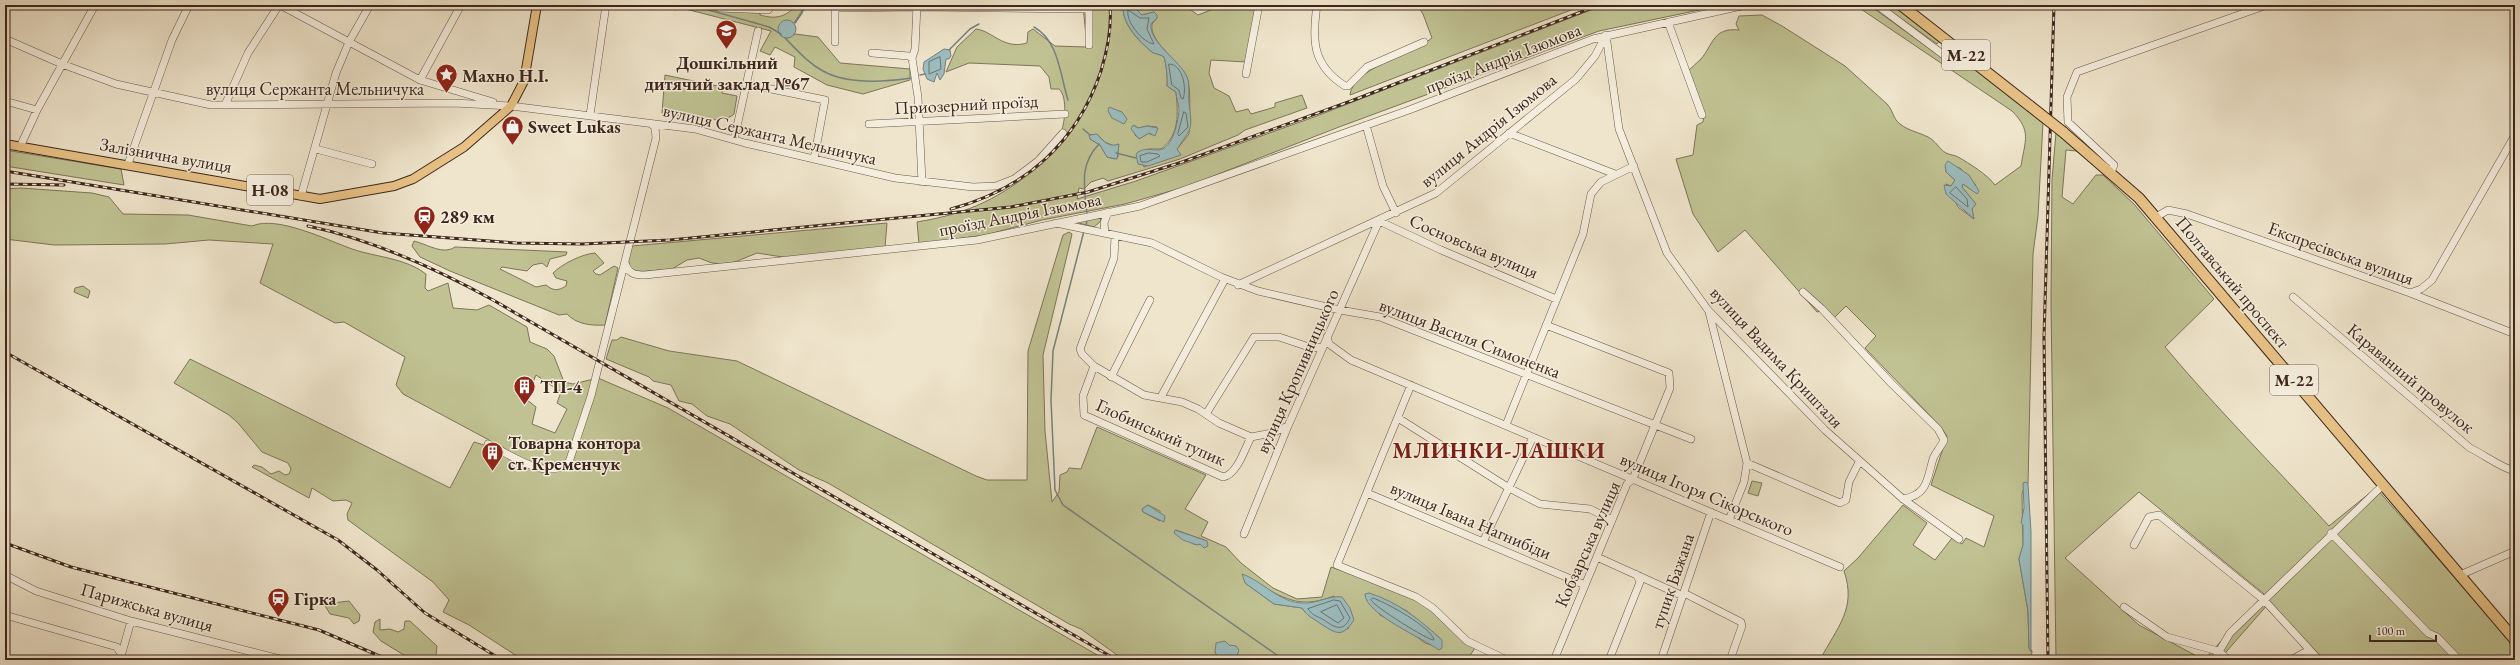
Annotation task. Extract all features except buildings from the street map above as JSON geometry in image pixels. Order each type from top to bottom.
[{"type":"highway","name":"Полтавський проспект","points":[[1901,5],[2063,132],[2111,172],[2139,198],[2515,640]]},
{"type":"main road","name":"Н-08","points":[[511,106],[524,81],[537,5]]},
{"type":"main road","name":"Залізнична вулиця","points":[[5,144],[128,164],[301,196],[320,199],[336,198],[394,186],[413,178],[464,147],[511,106]]},
{"type":"street","points":[[20,147],[37,110],[95,5]]},
{"type":"street","points":[[128,164],[172,40],[189,5]]},
{"type":"street","points":[[225,105],[248,53],[280,5],[420,80],[511,106]]},
{"type":"street","points":[[301,196],[316,149],[336,73],[349,42],[370,5]]},
{"type":"street","points":[[420,80],[461,5]]},
{"type":"street","points":[[590,115],[606,5]]},
{"type":"street","points":[[1246,74],[1259,5]]},
{"type":"street","points":[[1317,5],[1314,40],[1319,59],[1327,72],[1345,86],[1348,86],[1367,67],[1424,42]]},
{"type":"street","name":"проїзд Андрія Ізюмова","points":[[625,263],[628,270],[635,275],[645,276],[977,240],[1077,217],[1140,206],[1366,125],[1606,35],[1746,5]]},
{"type":"street","points":[[1877,5],[1945,56],[1950,56],[1957,48]]},
{"type":"street","points":[[2111,172],[2114,165],[2110,160],[2068,122],[2067,97],[2077,72],[2267,5]]},
{"type":"street","points":[[917,6],[915,49],[912,58],[919,123],[922,182]]},
{"type":"street","points":[[720,8],[762,10],[771,7]]},
{"type":"street","points":[[835,42],[835,7],[1089,7],[1089,45]]},
{"type":"street","points":[[1668,22],[1702,115]]},
{"type":"street","points":[[734,140],[758,31]]},
{"type":"street","name":"вулиця Андрія Ізюмова","points":[[1238,285],[1379,221],[1436,193],[1576,79],[1596,56],[1606,35]]},
{"type":"street","name":"вулиця Вадима Кришталя","points":[[1606,35],[1619,129],[1667,253],[1708,310],[1740,345],[1859,462],[1903,499],[1959,539]]},
{"type":"street","name":"вулиця Сержанта Мельничука","points":[[5,40],[62,64],[116,84],[211,105],[327,103],[511,106],[695,129],[814,159],[922,182],[973,187],[1003,184],[1028,170],[1063,133]]},
{"type":"street","points":[[872,53],[909,56],[912,58]]},
{"type":"street","points":[[747,84],[825,100],[814,159]]},
{"type":"street","points":[[5,101],[37,110]]},
{"type":"street","name":"Приозерний проїзд","points":[[869,124],[919,123],[1065,114]]},
{"type":"street","points":[[488,444],[521,461],[547,470],[560,469],[569,462],[592,396],[656,138],[655,127],[651,124]]},
{"type":"street","points":[[1366,125],[1383,186],[1396,213]]},
{"type":"street","points":[[1509,134],[1615,174]]},
{"type":"street","points":[[2410,293],[2421,289],[2432,280],[2515,135]]},
{"type":"street","points":[[316,149],[372,164]]},
{"type":"street","points":[[1506,426],[1583,234],[1591,194],[1601,182],[1634,166]]},
{"type":"street","name":"Експресівська вулиця","points":[[2156,218],[2168,210],[2187,214],[2410,293],[2515,334]]},
{"type":"street","points":[[1105,233],[1104,223],[1108,212]]},
{"type":"street","name":"Сосновська вулиця","points":[[1379,221],[1441,250],[1556,299]]},
{"type":"street","name":"вулиця Кропивницького","points":[[1244,534],[1288,426],[1379,221]]},
{"type":"street","name":"вулиця Василя Симоненка","points":[[1053,223],[1152,243],[1238,285],[1340,310],[1380,317],[1691,439]]},
{"type":"street","points":[[1115,236],[1114,258],[1080,349],[1082,354],[1094,366],[1144,395],[1162,397],[1182,402],[1206,414],[1219,423],[1251,437],[1272,433],[1288,426]]},
{"type":"street","points":[[1162,397],[1225,279]]},
{"type":"street","points":[[1803,292],[1938,429],[1944,440],[1933,458],[1929,481],[1919,493],[1911,498],[1903,499]]},
{"type":"street","name":"Караванний провулок","points":[[2293,297],[2470,448],[2496,461],[2503,468],[2515,470]]},
{"type":"street","points":[[1111,377],[1150,300]]},
{"type":"street","points":[[1708,310],[1747,463],[1744,482],[1729,520]]},
{"type":"street","name":"Кобзарська вулиця","points":[[1546,325],[1669,373],[1670,388],[1633,479],[1627,484],[1554,660]]},
{"type":"street","points":[[1206,414],[1254,337],[1279,337],[1312,348],[1323,347]]},
{"type":"street","name":"вулиця Ігоря Сікорського","points":[[1327,337],[1328,344],[1351,360],[1840,567]]},
{"type":"street","name":"Глобинський тупик","points":[[1094,366],[1083,396],[1082,412],[1087,418],[1223,477],[1228,477],[1236,466],[1251,437]]},
{"type":"street","points":[[1411,386],[1337,565],[1416,597],[1433,608],[1467,641],[1507,660]]},
{"type":"street","points":[[1398,418],[1509,488],[1540,504],[1590,509],[1612,520]]},
{"type":"street","points":[[1483,542],[1533,437]]},
{"type":"street","points":[[1747,463],[1840,503],[1846,500],[1849,482],[1859,462]]},
{"type":"street","points":[[2214,660],[2218,651],[2230,634],[2383,485]]},
{"type":"street","name":"вулиця Івана Нагнибіди","points":[[1367,493],[1585,585]]},
{"type":"street","name":"тупик Бажана","points":[[1661,660],[1711,512]]},
{"type":"street","points":[[2134,545],[2149,517],[2159,515],[2264,600],[2291,627],[2319,660]]},
{"type":"street","points":[[2332,533],[2428,633],[2437,637],[2459,660]]},
{"type":"street","points":[[2460,575],[2515,552]]},
{"type":"street","points":[[1597,557],[1741,622],[1742,626],[1730,660]]},
{"type":"street","name":"Парижська вулиця","points":[[5,575],[36,591],[131,621],[284,660]]},
{"type":"street","points":[[1609,660],[1640,582],[1637,575]]},
{"type":"street","points":[[2124,607],[2167,636],[2218,651],[2229,660]]},
{"type":"street","points":[[5,615],[117,647],[120,657]]},
{"type":"street","points":[[120,657],[131,621]]},
{"type":"street","points":[[2291,660],[2309,650]]},
{"type":"green space","points":[[652,5],[718,5],[775,17],[787,13],[796,6],[803,9],[794,23],[791,22],[780,33],[781,36],[788,38],[795,34],[818,37],[840,63],[910,69],[910,80],[863,94],[827,85],[794,67],[795,57],[775,47],[770,55],[760,51],[771,31],[678,7],[676,10]]},
{"type":"green space","points":[[1083,5],[1123,5],[1125,19],[1132,32],[1141,43],[1152,52],[1164,57],[1167,71],[1167,86],[1176,92],[1177,116],[1175,130],[1172,137],[1161,149],[1149,149],[1138,152],[1144,167],[1177,153],[1177,149],[1189,134],[1190,94],[1186,75],[1159,44],[1155,37],[1152,30],[1152,24],[1157,18],[1154,12],[1142,15],[1132,5],[1184,5],[1198,15],[1221,6],[1257,5],[1246,62],[1211,60],[1209,73],[1214,88],[1229,96],[1236,112],[1248,109],[1251,114],[1275,107],[1275,103],[1302,95],[1307,108],[1245,130],[1238,135],[1180,159],[1108,181],[1103,178],[1091,182],[1084,189],[1079,188],[1077,199],[1136,181],[1314,117],[1604,5],[1723,5],[1599,31],[1339,127],[1185,187],[1125,204],[1042,220],[985,235],[919,244],[917,222],[969,209],[1013,186],[1043,163],[1040,156],[1058,138],[1063,125],[1065,111],[1064,98],[1059,89],[1051,89],[1049,77],[1040,66],[969,63],[946,72],[957,47],[976,29],[982,30],[1005,42],[1019,44],[1027,43],[1028,32],[1033,29],[1055,46],[1087,47]],"holes":[[[1134,125],[1138,128],[1147,126],[1157,127],[1151,135],[1149,133],[1139,139],[1135,135]],[[1098,135],[1105,142],[1114,146],[1118,144],[1118,157],[1115,159],[1107,157],[1100,145],[1090,139]]]},
{"type":"green space","points":[[1417,5],[1584,5],[1350,95],[1353,86],[1361,77],[1372,69],[1432,38],[1423,14]]},
{"type":"green space","points":[[1855,5],[1869,5],[1941,57],[1960,66],[1978,69],[2043,123],[2038,216],[2033,254],[2028,484],[2026,482],[2022,494],[2023,545],[2019,559],[2028,611],[2029,648],[2032,651],[2031,660],[1820,660],[1847,607],[1847,584],[1844,571],[1858,558],[1903,505],[1927,523],[1913,545],[1935,560],[1952,538],[1962,544],[1966,538],[1984,547],[1994,516],[1931,485],[1947,436],[1940,426],[1865,348],[1876,336],[1846,306],[1831,321],[1821,311],[1817,312],[1745,230],[1718,252],[1693,214],[1676,159],[1693,155],[1697,125],[1703,122],[1704,114],[1689,70],[1701,59],[1719,34],[1724,31],[1739,30],[1736,24],[1739,16],[1762,15],[1845,66],[1887,104],[1900,124],[1931,139],[1948,154],[1957,156],[1973,166],[1995,185],[2021,166],[2026,136],[2022,124],[2012,111]],"holes":[[[1946,164],[1960,168],[1976,185],[1972,190],[1963,184],[1962,187],[1974,202],[1972,209],[1974,219],[1958,207],[1946,184],[1951,186],[1955,180],[1946,172]]]},
{"type":"green space","points":[[1882,5],[1895,5],[1940,40],[1937,44]]},
{"type":"green space","points":[[665,75],[722,87],[722,93],[737,96],[734,114],[728,118],[710,120],[662,113]]},
{"type":"green space","points":[[2056,132],[2098,165],[2076,151],[2066,150],[2062,197],[2073,204],[2096,175],[2103,175],[2134,204],[2214,299],[2165,347],[2225,415],[2329,526],[2376,488],[2515,647],[2515,660],[2324,660],[2269,603],[2219,660],[2204,660],[2056,660],[2051,303],[2052,180]],"holes":[[[2139,492],[2264,594],[2204,660],[2139,625],[2065,558]]]},
{"type":"green space","points":[[5,150],[121,169],[124,185],[5,166]]},
{"type":"green space","points":[[21,188],[92,193],[109,197],[123,214],[188,215],[252,226],[262,223],[288,226],[361,252],[390,258],[409,264],[426,274],[425,288],[428,291],[448,283],[453,308],[477,310],[489,305],[527,327],[530,342],[547,349],[554,356],[564,382],[573,384],[598,378],[668,408],[1106,660],[523,660],[469,625],[443,612],[449,600],[433,582],[348,520],[347,514],[352,503],[346,500],[333,501],[312,488],[309,498],[252,467],[254,465],[262,467],[271,474],[279,471],[285,475],[289,474],[291,469],[288,463],[262,452],[238,423],[229,415],[174,383],[190,359],[450,488],[474,442],[487,446],[489,440],[403,394],[396,385],[405,357],[344,322],[335,323],[260,283],[273,244],[209,240],[165,244],[54,245],[5,239],[5,189]],"holes":[[[536,375],[561,392],[557,403],[567,409],[555,433],[532,424],[536,407],[526,399]]]},
{"type":"green space","points":[[1100,217],[1101,221],[1094,227],[1075,222]]},
{"type":"green space","points":[[887,223],[885,247],[789,258],[757,253],[735,262],[722,264],[712,263],[699,258],[687,260],[672,269],[636,272],[631,270],[628,259],[632,246]]},
{"type":"green space","points":[[1069,232],[1072,234],[1043,355],[1045,431],[1052,502],[1059,492],[1060,475],[1067,472],[1069,468],[1081,469],[1097,427],[1206,475],[1185,509],[1208,522],[1201,536],[1226,547],[1241,563],[1273,588],[1297,599],[1322,597],[1331,567],[1368,580],[1406,595],[1428,608],[1456,634],[1475,648],[1467,660],[1224,660],[1228,655],[1237,656],[1215,652],[1219,660],[1124,660],[1081,629],[1069,624],[828,483],[799,470],[730,424],[707,416],[692,404],[679,401],[671,385],[653,381],[649,377],[606,359],[612,340],[617,340],[621,337],[669,351],[737,361],[976,476],[987,480],[1027,480],[1028,351],[1063,235]],"holes":[[[1148,505],[1160,511],[1160,521],[1143,512],[1142,509]],[[1176,530],[1207,541],[1204,547],[1200,544],[1193,544]],[[1245,579],[1278,595],[1297,601],[1308,602],[1334,596],[1349,628],[1337,632],[1331,630],[1309,615],[1302,608],[1274,604],[1245,583]],[[1369,593],[1407,611],[1442,640],[1434,646],[1425,643],[1405,628],[1380,615]]]},
{"type":"green space","points":[[414,241],[441,250],[455,247],[567,252],[566,255],[550,259],[547,267],[542,263],[533,265],[527,271],[502,267],[500,269],[536,287],[546,285],[556,290],[566,286],[567,281],[556,278],[553,273],[572,260],[584,255],[595,253],[604,263],[593,271],[596,274],[600,275],[614,266],[618,268],[605,325],[589,325],[579,322],[567,314],[559,315],[450,271],[420,257],[412,246]]},
{"type":"green space","points":[[83,286],[90,291],[88,298],[74,292],[75,288]]},
{"type":"green space","points":[[1752,481],[1762,483],[1758,496],[1748,493]]},
{"type":"green space","points":[[349,601],[360,615],[359,621],[354,624],[349,618],[330,614],[324,604]]},
{"type":"green space","points":[[380,619],[380,630],[390,629],[398,632],[404,629],[405,621],[410,621],[437,646],[436,655],[442,660],[412,660],[381,641],[373,632],[375,622]]},
{"type":"water","points":[[1123,5],[1132,5],[1142,15],[1154,12],[1157,15],[1157,18],[1151,24],[1155,38],[1184,71],[1188,83],[1191,123],[1189,131],[1177,149],[1181,155],[1148,166],[1138,164],[1136,154],[1141,150],[1159,150],[1168,145],[1174,134],[1179,108],[1176,92],[1167,86],[1167,71],[1164,57],[1152,52],[1132,31],[1125,19]]},
{"type":"water","points":[[787,20],[793,23],[796,29],[793,35],[787,38],[781,35],[778,29],[781,23]]},
{"type":"water","points":[[944,49],[950,50],[951,56],[949,59],[946,59],[944,74],[940,80],[937,73],[934,82],[927,79],[923,69],[924,62]]},
{"type":"water","points":[[1109,107],[1122,112],[1127,119],[1124,124],[1112,118],[1108,111]]},
{"type":"water","points":[[1133,125],[1138,128],[1147,126],[1158,128],[1155,136],[1149,133],[1139,139],[1131,129]]},
{"type":"water","points":[[1097,134],[1109,144],[1119,144],[1117,159],[1107,157],[1100,145],[1090,139],[1089,135]]},
{"type":"water","points":[[1948,161],[1969,175],[1979,191],[1977,194],[1963,184],[1962,187],[1976,204],[1972,209],[1974,219],[1946,194],[1944,185],[1951,186],[1955,180],[1946,172],[1945,165]]},
{"type":"water","points":[[2026,482],[2028,484],[2031,532],[2031,652],[2029,648],[2028,611],[2019,559],[2023,545],[2023,525],[2021,523],[2024,508],[2023,483]]},
{"type":"water","points":[[1148,505],[1165,516],[1164,522],[1143,512],[1142,509]]},
{"type":"water","points":[[1175,530],[1207,541],[1208,546],[1204,548],[1200,544],[1197,545],[1183,540],[1174,533]]},
{"type":"water","points":[[1242,574],[1257,581],[1279,596],[1294,602],[1308,603],[1332,597],[1342,597],[1350,608],[1354,620],[1343,632],[1335,632],[1311,617],[1302,608],[1274,604],[1245,583]]},
{"type":"water","points":[[1369,593],[1390,601],[1408,612],[1442,640],[1442,648],[1439,650],[1384,617],[1367,601],[1365,594]]},
{"type":"water","points":[[1225,641],[1229,645],[1236,646],[1239,650],[1237,656],[1228,655],[1224,660],[1219,660],[1215,652],[1216,643]]},
{"type":"waterway","points":[[691,5],[769,27],[781,34]]},
{"type":"waterway","points":[[795,23],[802,13],[805,5]]},
{"type":"waterway","points":[[949,50],[970,29],[979,24]]},
{"type":"waterway","points":[[1034,27],[1049,41],[1054,50],[1068,100]]},
{"type":"waterway","points":[[785,38],[812,64],[823,71],[844,79],[889,81],[911,78]]},
{"type":"waterway","points":[[920,75],[925,74]]},
{"type":"waterway","points":[[1083,129],[1090,135]]},
{"type":"waterway","points":[[1087,215],[1084,186],[1085,169],[1092,152],[1099,144]]},
{"type":"waterway","points":[[1116,153],[1136,158]]},
{"type":"waterway","points":[[1086,227],[1087,219]]},
{"type":"waterway","points":[[1084,231],[1053,351],[1051,400],[1055,490],[1063,505],[1284,660]]},
{"type":"railway","points":[[951,209],[978,200],[1025,176],[1045,160],[1063,141],[1078,120],[1091,97],[1101,71],[1109,38],[1110,5]]},
{"type":"railway","points":[[5,171],[383,233],[516,243],[582,244],[670,240],[1011,207],[1088,192],[1182,162],[1351,101],[1599,5]]},
{"type":"railway","points":[[2048,660],[2044,337],[2054,5]]},
{"type":"railway","points":[[5,184],[64,185]]},
{"type":"railway","points":[[308,226],[357,239],[404,256],[471,288],[1117,660]]},
{"type":"railway","points":[[5,352],[338,540],[377,570],[425,613],[502,660]]},
{"type":"railway","points":[[5,543],[71,567],[319,630],[389,660]]},
{"type":"place","name":"Дошкільний дитячий заклад №67","points":[[727,50]]},
{"type":"place","name":"Махно Н.І.","points":[[447,94]]},
{"type":"place","name":"Sweet Lukas","points":[[512,146]]},
{"type":"place","name":"289 км","points":[[425,236]]},
{"type":"place","name":"ТП-4","points":[[524,406]]},
{"type":"place","name":"Товарна контора ст. Кременчук","points":[[493,472]]},
{"type":"place","name":"Гірка","points":[[279,618]]},
{"type":"district","name":"МЛИНКИ-ЛАШКИ","points":[[1499,450]]}]
